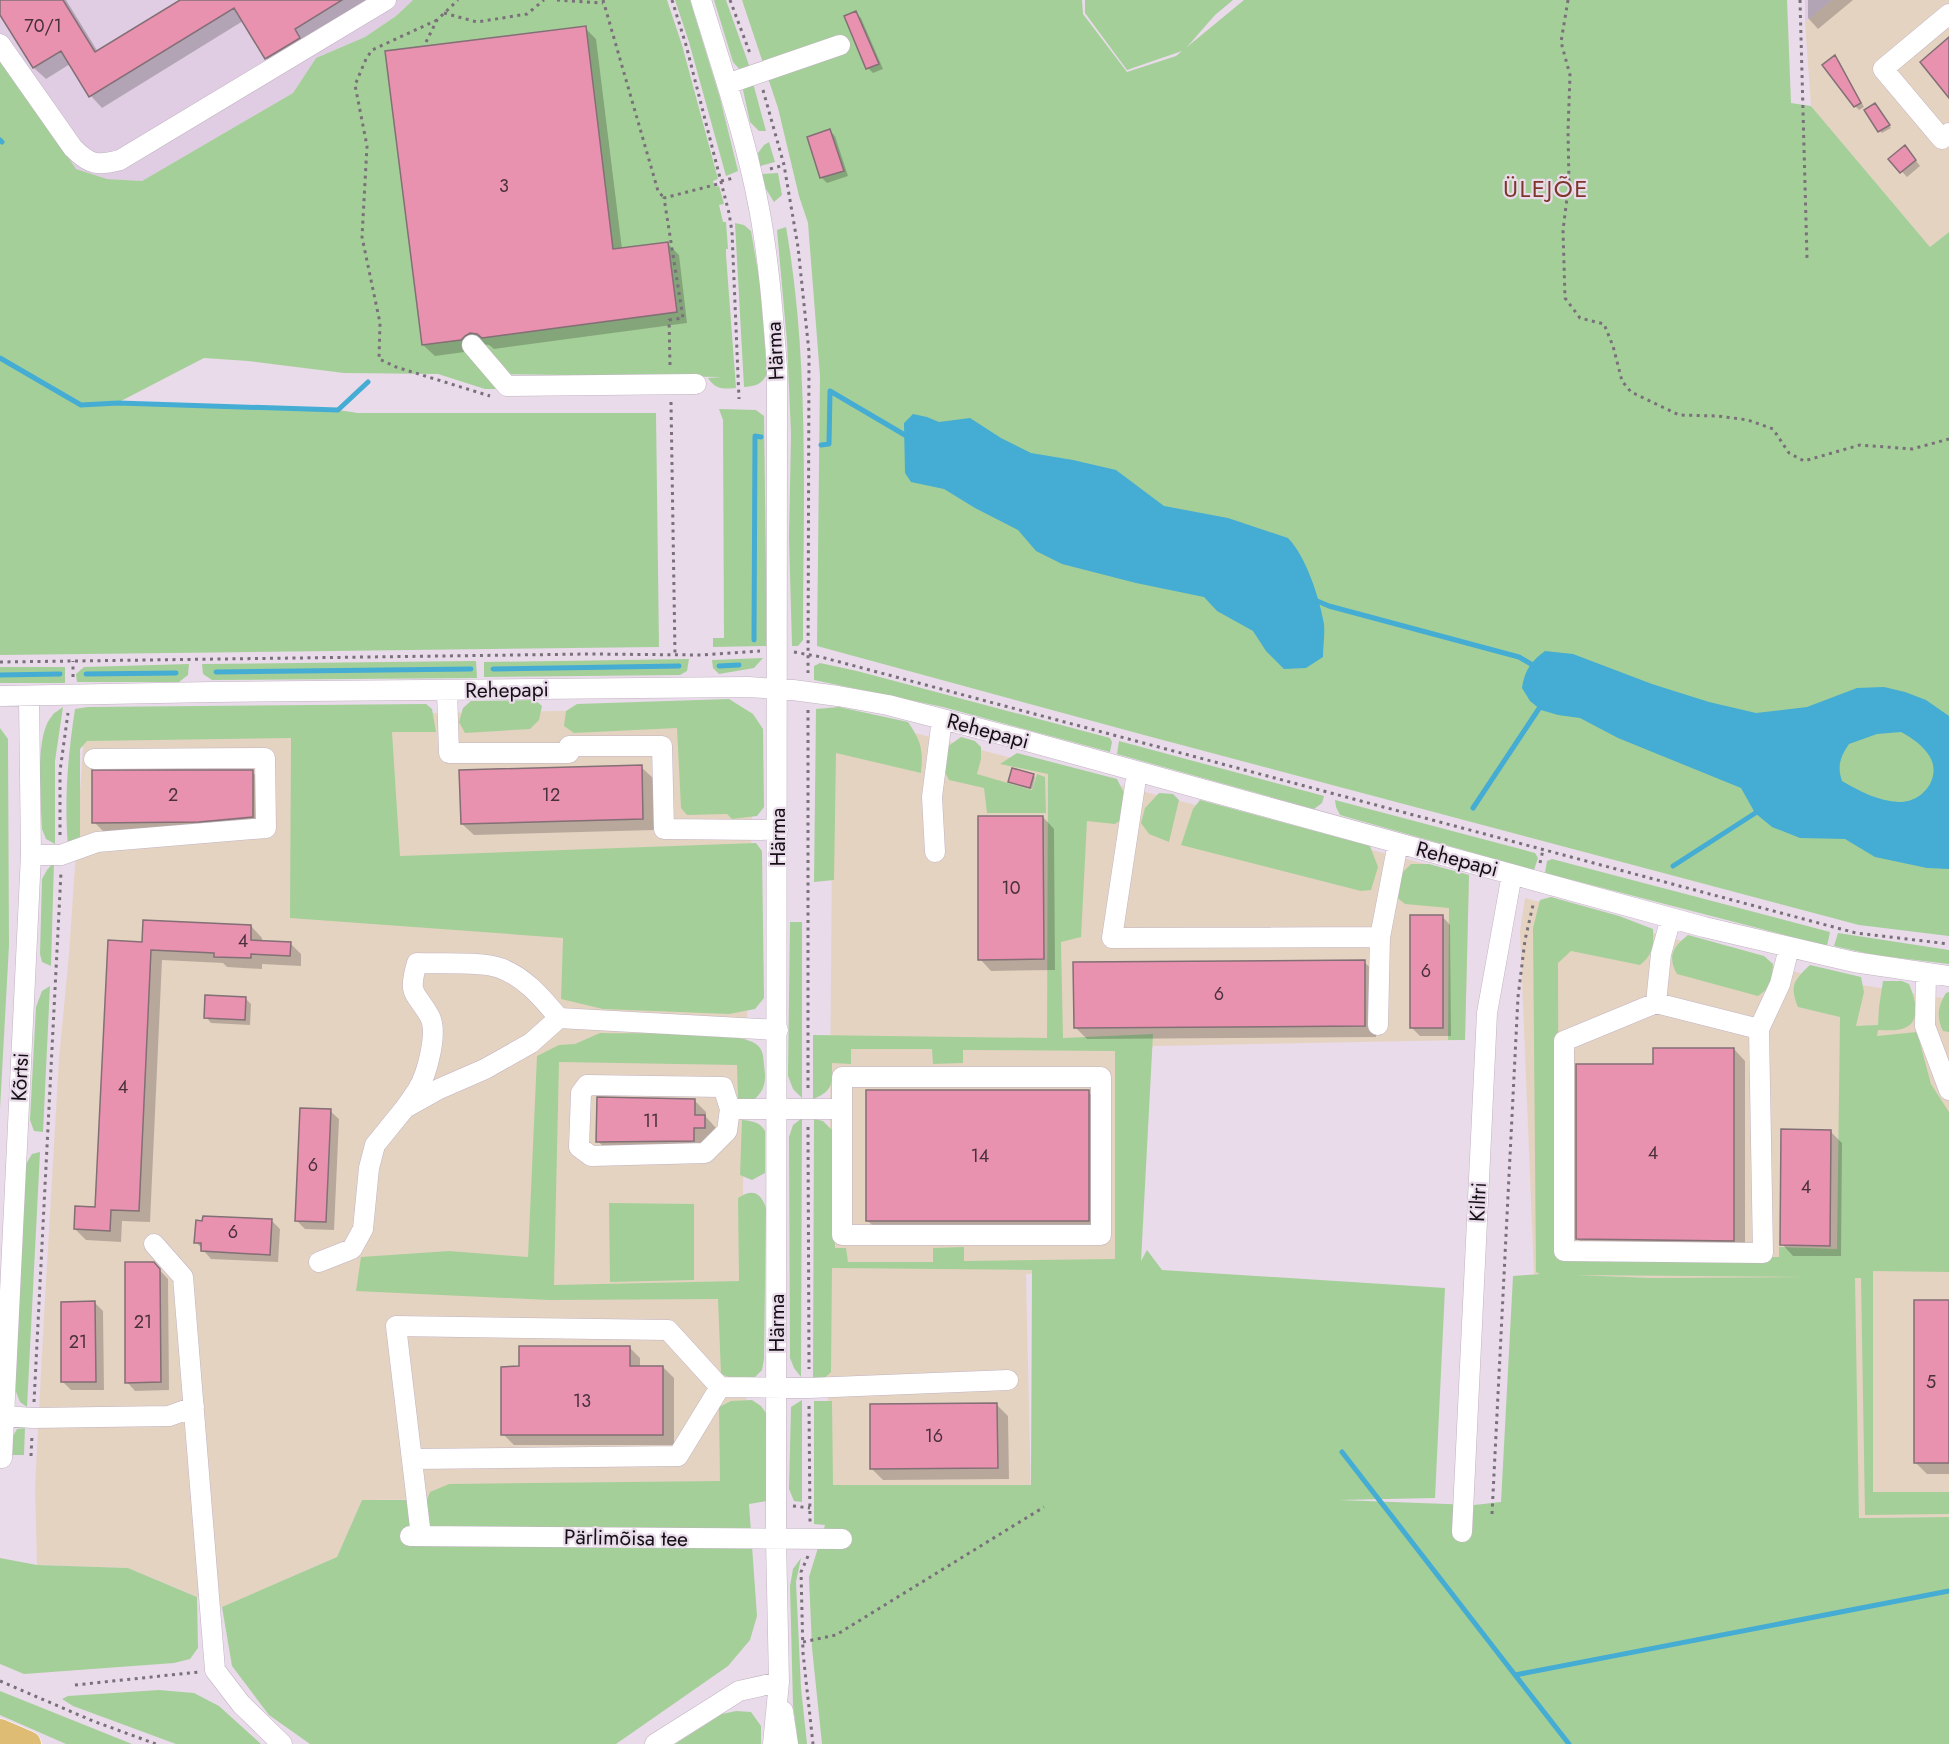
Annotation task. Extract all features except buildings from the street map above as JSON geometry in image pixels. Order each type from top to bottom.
[{"type":"main road","points":[[0,1732],[28,1744]]},
{"type":"street","points":[[0,44],[73,148],[85,159],[101,165],[120,160],[386,0]]},
{"type":"street","name":"Härma","points":[[701,0],[752,173],[770,284],[777,368],[776,1539],[779,1682],[773,1744]]},
{"type":"street","points":[[1949,14],[1883,69],[1942,139],[1949,133]]},
{"type":"street","points":[[727,84],[840,45]]},
{"type":"street","points":[[472,345],[507,386],[696,384]]},
{"type":"street","name":"Rehepapi","points":[[0,696],[777,688],[838,696],[942,719],[1671,918],[1789,948],[1854,962],[1949,976]]},
{"type":"street","points":[[447,690],[448,753],[569,753],[570,746],[662,746],[664,829],[778,830]]},
{"type":"street","name":"Kõrtsi","points":[[2,1458],[31,855],[29,696]]},
{"type":"street","points":[[935,852],[932,796],[942,719]]},
{"type":"street","points":[[31,855],[61,855],[97,842],[266,828],[265,758],[94,759]]},
{"type":"street","points":[[1137,772],[1113,938],[1380,937]]},
{"type":"street","points":[[1378,1025],[1380,937],[1398,843]]},
{"type":"street","name":"Kiltri","points":[[1462,1532],[1487,1013],[1512,874]]},
{"type":"street","points":[[1656,1004],[1661,954],[1671,918]]},
{"type":"street","points":[[1759,1029],[1656,1004],[1563,1041],[1564,1251],[1763,1252],[1759,1029],[1780,984],[1789,948]]},
{"type":"street","points":[[319,1262],[351,1249],[363,1229],[369,1168],[375,1145],[419,1088],[428,1064],[433,1039],[431,1019],[415,997],[411,980],[417,963],[498,967],[522,980],[559,1018]]},
{"type":"street","points":[[1926,974],[1925,1026],[1949,1090]]},
{"type":"street","points":[[405,1108],[439,1089],[485,1069],[531,1043],[559,1018],[778,1030]]},
{"type":"street","points":[[842,1077],[1101,1077],[1101,1235],[842,1235],[842,1109],[842,1077]]},
{"type":"street","points":[[586,1085],[723,1087],[730,1109],[726,1131],[705,1153],[591,1156],[579,1147],[581,1093],[586,1085]]},
{"type":"street","points":[[730,1109],[842,1109]]},
{"type":"street","points":[[154,1244],[183,1277],[215,1670],[241,1704],[282,1744]]},
{"type":"street","points":[[720,1388],[678,1456],[412,1458],[396,1326],[668,1330],[720,1388],[808,1388],[1008,1380]]},
{"type":"street","points":[[4,1416],[33,1418],[169,1416],[194,1407]]},
{"type":"street","name":"Pärlimõisa tee","points":[[412,1458],[415,1536],[842,1539]]},
{"type":"street","points":[[655,1744],[738,1691],[779,1682]]},
{"type":"street","name":"Härma","points":[[779,1682],[788,1744]]},
{"type":"path","points":[[426,42],[437,20],[458,0]]},
{"type":"path","points":[[444,13],[477,22],[527,14],[544,0]]},
{"type":"path","points":[[557,0],[603,1],[658,191],[664,198]]},
{"type":"path","points":[[672,0],[686,45],[729,213],[732,232],[739,399]]},
{"type":"path","points":[[1568,0],[1561,42],[1570,75],[1569,182],[1563,230],[1565,298],[1580,318],[1604,324],[1613,346],[1622,381],[1631,392],[1679,415],[1718,416],[1748,420],[1773,429],[1789,453],[1804,461],[1860,445],[1912,450],[1949,439]]},
{"type":"path","points":[[1800,0],[1807,258]]},
{"type":"path","points":[[437,20],[372,50],[355,85],[367,146],[362,237],[380,323],[379,360],[491,397]]},
{"type":"path","points":[[0,662],[589,654],[701,655],[765,651]]},
{"type":"path","points":[[790,651],[1856,933],[1949,944]]},
{"type":"path","points":[[808,680],[809,655]]},
{"type":"path","points":[[808,708],[810,1508],[808,1556],[801,1572],[803,1642],[813,1744]]},
{"type":"path","points":[[31,1456],[61,890],[60,771],[67,721]]},
{"type":"path","points":[[1539,870],[1543,850]]},
{"type":"path","points":[[1492,1514],[1518,997],[1525,940],[1533,905]]},
{"type":"path","points":[[794,1506],[810,1508]]},
{"type":"path","points":[[803,1642],[836,1635],[1044,1508]]},
{"type":"path","points":[[75,1685],[215,1670]]},
{"type":"path","points":[[0,1681],[156,1744]]},
{"type":"shaded area","points":[[0,0],[413,0],[396,16],[365,37],[316,58],[293,93],[142,181],[107,179],[76,169],[0,55]]},
{"type":"shaded area","points":[[1805,0],[1832,0],[1805,22]]},
{"type":"shaded area","points":[[1832,0],[1949,0],[1949,232],[1930,247],[1811,106],[1805,22]]},
{"type":"shaded area","points":[[734,708],[754,730],[743,1185],[748,1497],[362,1500],[337,1557],[222,1607],[128,1568],[37,1565],[35,1487],[44,1316],[59,1059],[69,954],[85,719]]},
{"type":"shaded area","points":[[833,712],[1469,875],[1465,1040],[1154,1046],[1145,1052],[1141,1263],[1108,1270],[1026,1274],[1031,1501],[827,1502]]},
{"type":"shaded area","points":[[1525,898],[1818,978],[1949,999],[1949,1517],[1859,1518],[1854,1278],[1652,1278],[1534,1274],[1520,931]]},
{"type":"green space","points":[[413,0],[667,0],[682,45],[718,179],[713,181],[715,187],[719,186],[724,204],[719,205],[723,222],[726,222],[728,249],[726,249],[726,255],[736,388],[720,388],[708,378],[722,377],[490,374],[502,389],[485,389],[438,374],[344,373],[204,358],[119,402],[338,410],[358,413],[656,413],[659,647],[0,655],[0,55],[76,169],[107,179],[142,181],[293,93],[316,58],[365,37],[396,16]]},
{"type":"green space","points":[[675,0],[690,0],[720,98],[738,171],[726,176],[689,42]]},
{"type":"green space","points":[[714,0],[726,0],[750,68],[741,71],[733,62]]},
{"type":"green space","points":[[742,0],[1082,0],[1083,14],[1127,72],[1176,56],[1182,51],[1127,70],[1085,13],[1085,0],[1233,0],[1215,15],[1187,47],[1244,0],[1787,0],[1791,103],[1811,106],[1930,247],[1949,232],[1949,936],[1859,925],[817,646],[820,376],[808,223],[799,196],[778,108]]},
{"type":"green space","points":[[753,83],[766,131],[759,131],[750,122],[743,90],[748,84]]},
{"type":"green space","points":[[769,142],[775,162],[760,166],[758,153]]},
{"type":"green space","points":[[778,173],[782,195],[774,202],[766,189],[762,174]]},
{"type":"green space","points":[[735,223],[744,225],[751,231],[760,283],[767,374],[758,384],[744,387]]},
{"type":"green space","points":[[786,227],[799,330],[804,433],[803,640],[798,646],[792,646],[789,538],[791,434],[787,342],[777,230]]},
{"type":"green space","points":[[719,409],[756,410],[764,416],[767,646],[713,647],[713,638],[724,638],[723,420]]},
{"type":"green space","points":[[763,658],[754,668],[719,674],[713,668],[712,660]]},
{"type":"green space","points":[[689,659],[687,671],[680,675],[484,677],[484,662]]},
{"type":"green space","points":[[476,661],[477,678],[212,680],[203,674],[202,664]]},
{"type":"green space","points":[[820,663],[1110,738],[1112,742],[1110,752],[943,707],[814,680],[814,666]]},
{"type":"green space","points":[[189,664],[188,675],[179,682],[77,682],[76,674],[84,667]]},
{"type":"green space","points":[[0,667],[65,667],[65,683],[0,683]]},
{"type":"green space","points":[[729,699],[753,714],[763,729],[764,807],[757,816],[732,819],[727,814],[687,815],[681,808],[677,728],[574,733],[564,726],[566,711],[577,704]]},
{"type":"green space","points":[[535,700],[542,706],[539,720],[530,729],[465,733],[459,722],[463,708],[471,701]]},
{"type":"green space","points":[[426,704],[432,709],[436,732],[392,732],[400,856],[756,843],[762,851],[764,998],[755,1009],[729,1014],[603,1009],[561,999],[563,938],[290,918],[291,738],[87,741],[80,749],[80,839],[68,846],[67,777],[75,709],[88,707]]},
{"type":"green space","points":[[63,707],[55,761],[55,844],[46,839],[42,829],[41,753],[46,725]]},
{"type":"green space","points":[[839,707],[908,722],[921,746],[921,773],[836,753],[834,880],[814,882],[816,709]]},
{"type":"green space","points":[[0,728],[8,739],[9,945],[0,1109]]},
{"type":"green space","points":[[961,737],[975,741],[981,747],[977,774],[1032,790],[1037,774],[1045,777],[1046,813],[987,813],[984,788],[949,780],[944,770],[947,747]]},
{"type":"green space","points":[[1119,741],[1324,796],[1322,803],[1314,809],[1117,754]]},
{"type":"green space","points":[[1017,753],[1117,779],[1126,797],[1121,820],[1115,824],[1087,821],[1081,937],[1061,942],[1063,1038],[1153,1034],[1141,1261],[1147,1250],[1162,1270],[1445,1288],[1435,1498],[1339,1500],[1474,1505],[1501,1502],[1513,1276],[1540,1274],[1536,1272],[1533,928],[1540,900],[1551,897],[1619,916],[1653,929],[1652,949],[1640,965],[1571,951],[1558,963],[1559,1259],[1779,1257],[1779,1247],[1837,1249],[1840,1017],[1798,1007],[1794,994],[1795,984],[1810,965],[1861,977],[1864,992],[1856,1026],[1878,1025],[1883,981],[1902,981],[1909,984],[1916,1010],[1913,1021],[1902,1029],[1878,1030],[1877,1036],[1917,1032],[1931,1084],[1949,1112],[1949,1272],[1873,1271],[1873,1492],[1949,1492],[1949,1514],[1865,1515],[1861,1278],[1855,1278],[1859,1518],[1949,1517],[1949,1744],[822,1744],[812,1648],[809,1577],[825,1525],[814,1524],[814,1401],[832,1401],[833,1485],[1031,1485],[1032,1270],[832,1268],[831,1372],[826,1377],[813,1378],[814,1119],[823,1121],[832,1130],[835,1248],[846,1248],[848,1262],[933,1262],[933,1248],[964,1247],[964,1261],[1115,1259],[1115,1051],[963,1050],[963,1063],[933,1064],[932,1049],[851,1049],[851,1064],[832,1063],[830,1086],[825,1093],[813,1099],[813,1035],[1047,1038],[1048,774],[1000,764]],"holes":[[[1575,1275],[1806,1277],[1652,1278]]]},
{"type":"green space","points":[[1159,793],[1173,794],[1179,800],[1169,842],[1149,834],[1141,823],[1145,808]]},
{"type":"green space","points":[[1200,800],[1370,846],[1378,867],[1371,890],[1361,891],[1181,845],[1193,809]]},
{"type":"green space","points":[[1335,800],[1535,853],[1538,858],[1534,870],[1340,815]]},
{"type":"green space","points":[[1552,859],[1830,932],[1827,946],[1545,873],[1547,861]]},
{"type":"green space","points":[[54,862],[51,966],[42,962],[40,954],[42,879]]},
{"type":"green space","points":[[1411,864],[1429,864],[1469,875],[1465,1040],[1448,1040],[1449,908],[1405,904],[1395,896],[1399,876]]},
{"type":"green space","points":[[790,922],[802,922],[802,1098],[793,1089],[788,1076]]},
{"type":"green space","points":[[1838,933],[1949,950],[1949,964],[1874,955],[1834,946]]},
{"type":"green space","points":[[1688,935],[1764,956],[1773,964],[1771,986],[1758,996],[1677,974],[1672,962],[1673,952]]},
{"type":"green space","points":[[50,986],[43,1132],[34,1131],[30,1120],[36,1007],[42,991]]},
{"type":"green space","points":[[1949,992],[1949,1032],[1943,1031],[1939,1012],[1941,1002]]},
{"type":"green space","points":[[600,1033],[707,1035],[746,1040],[759,1046],[762,1051],[765,1079],[755,1099],[738,1099],[737,1065],[559,1062],[554,1285],[739,1281],[738,1198],[747,1193],[755,1193],[761,1198],[766,1208],[764,1359],[762,1370],[755,1377],[737,1380],[721,1374],[718,1299],[549,1300],[356,1291],[361,1257],[449,1251],[528,1257],[537,1056],[559,1045],[575,1044]]},
{"type":"green space","points":[[802,1118],[801,1377],[790,1358],[789,1137],[793,1125]]},
{"type":"green space","points":[[742,1120],[758,1124],[765,1131],[765,1173],[752,1180],[740,1175]]},
{"type":"green space","points":[[40,1152],[27,1407],[20,1402],[14,1387],[26,1164],[32,1154]]},
{"type":"green space","points":[[609,1203],[694,1204],[694,1280],[610,1282]]},
{"type":"green space","points":[[752,1400],[766,1413],[767,1501],[749,1504],[757,1616],[750,1640],[728,1666],[616,1744],[310,1744],[269,1715],[232,1666],[222,1607],[337,1557],[362,1500],[427,1500],[430,1492],[449,1484],[720,1481],[719,1407],[731,1401]]},
{"type":"green space","points":[[802,1400],[802,1502],[794,1501],[789,1489],[791,1407]]},
{"type":"green space","points":[[25,1428],[24,1455],[11,1455],[12,1438],[17,1429]]},
{"type":"green space","points":[[0,1558],[37,1565],[128,1568],[197,1597],[198,1648],[190,1659],[174,1663],[24,1674],[0,1664]]},
{"type":"green space","points":[[801,1558],[796,1582],[801,1688],[807,1744],[798,1744],[793,1705],[790,1586],[793,1569]]},
{"type":"green space","points":[[159,1690],[194,1693],[219,1706],[261,1744],[176,1744],[73,1706],[62,1699],[68,1696]]},
{"type":"green space","points":[[0,1691],[132,1744],[66,1744],[0,1715]]},
{"type":"green space","points":[[736,1711],[751,1712],[761,1726],[761,1744],[675,1744],[722,1714]]},
{"type":"water","points":[[913,414],[939,422],[970,418],[1001,438],[1031,453],[1116,470],[1164,506],[1228,518],[1288,538],[1301,556],[1319,603],[1324,624],[1323,657],[1306,668],[1284,669],[1266,651],[1253,631],[1217,611],[1204,597],[1062,564],[1036,551],[1018,530],[944,489],[911,482],[905,473],[904,423]]},
{"type":"water","points":[[1545,651],[1573,654],[1652,684],[1709,702],[1756,713],[1807,707],[1857,688],[1884,687],[1926,700],[1949,716],[1949,869],[1927,868],[1875,857],[1845,839],[1800,838],[1772,827],[1755,813],[1741,788],[1618,738],[1580,718],[1541,710],[1530,701],[1522,688],[1526,672]],"holes":[[[1901,732],[1924,749],[1933,765],[1932,781],[1922,794],[1907,801],[1884,800],[1842,781],[1840,762],[1849,744],[1877,734]]]},
{"type":"waterway","points":[[0,358],[81,405],[118,403],[338,410],[368,382]]},
{"type":"waterway","points":[[821,445],[829,444],[830,391],[910,438]]},
{"type":"waterway","points":[[754,640],[755,436],[761,437]]},
{"type":"waterway","points":[[1310,598],[1329,606],[1519,657],[1536,667]]},
{"type":"waterway","points":[[719,666],[739,665]]},
{"type":"waterway","points":[[493,669],[679,666]]},
{"type":"waterway","points":[[216,672],[471,669]]},
{"type":"waterway","points":[[86,674],[176,673]]},
{"type":"waterway","points":[[0,675],[60,674]]},
{"type":"waterway","points":[[1473,808],[1542,704]]},
{"type":"waterway","points":[[1673,866],[1760,810]]},
{"type":"waterway","points":[[1342,1452],[1515,1675],[1949,1591]]},
{"type":"waterway","points":[[1515,1675],[1569,1744]]},
{"type":"district","name":"ÜLEJÕE","points":[[1546,189]]}]
